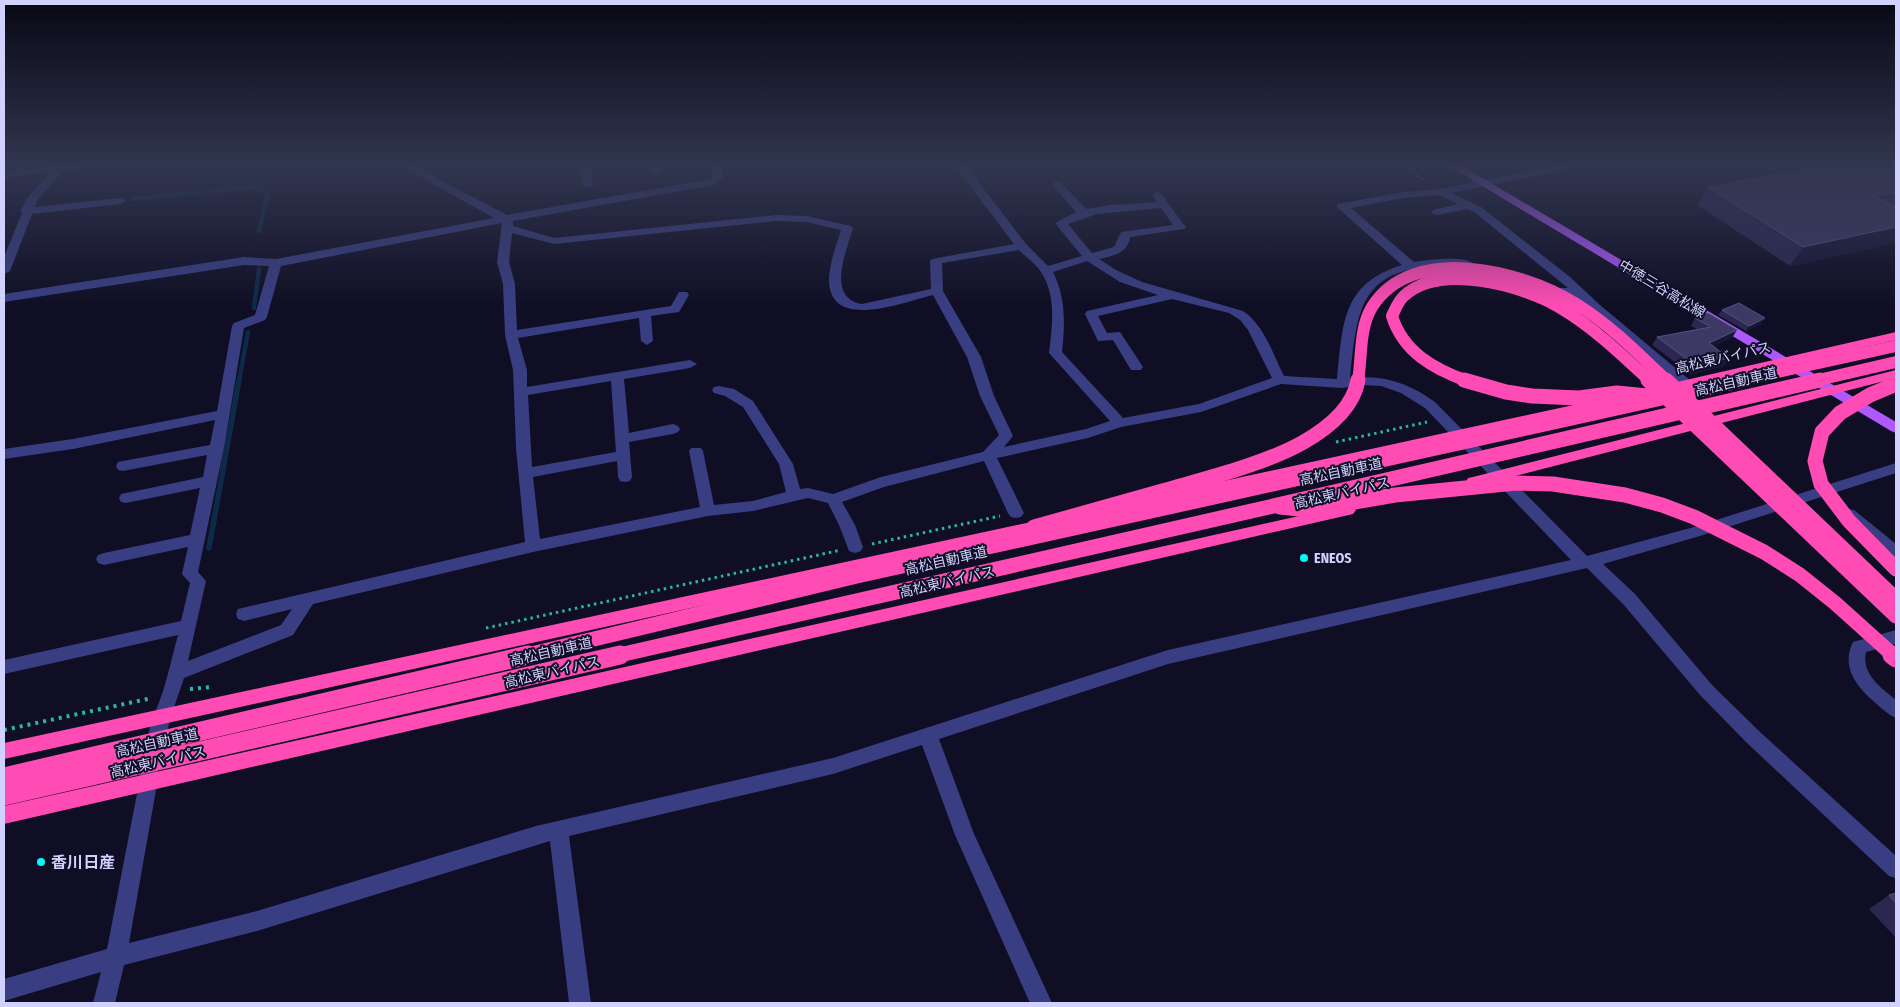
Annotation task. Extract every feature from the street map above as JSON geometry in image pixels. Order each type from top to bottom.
[{"type":"highway","points":[[857,576],[1235,471],[1306,441],[1338,417],[1355,394],[1363,337],[1368,318],[1371,308],[1386,288],[1413,273],[1447,268],[1483,270],[1522,278],[1558,293],[1593,315],[1627,343],[1896,598]]},
{"type":"highway","points":[[1659,398],[1618,393],[1579,398],[1511,393],[1486,388],[1458,378],[1422,359],[1397,333],[1392,316],[1403,297],[1425,284],[1453,279],[1487,282],[1523,291],[1551,304],[1579,321],[1614,347],[1896,616]]},
{"type":"highway","name":"高松東バイパス","points":[[4,751],[1458,435],[1896,336]]},
{"type":"highway","name":"高松自動車道","points":[[4,777],[275,716],[857,576],[1896,346]]},
{"type":"highway","name":"高松自動車道","points":[[4,796],[1267,506],[1521,450],[1896,362]]},
{"type":"highway","name":"高松東バイパス","points":[[4,815],[1499,476],[1896,374]]},
{"type":"highway","points":[[1896,384],[1870,395],[1840,414],[1822,432],[1814,461],[1821,484],[1850,520],[1896,568]]},
{"type":"highway","points":[[1267,506],[1309,510],[1395,495],[1516,484],[1553,484],[1625,495],[1662,505],[1694,517],[1764,552],[1800,575],[1835,603],[1896,658]]},
{"type":"main road","name":"中徳三谷高松線","points":[[1534,213],[1896,428]]},
{"type":"street","points":[[4,271],[25,213]]},
{"type":"street","points":[[490,213],[506,222],[554,241],[776,218],[807,219],[848,228],[834,282],[838,298],[852,308],[862,308],[936,291]]},
{"type":"street","points":[[4,298],[244,262],[276,263],[553,213]]},
{"type":"street","points":[[996,213],[1022,246],[1046,270],[1055,285],[1060,316],[1056,353],[1120,423]]},
{"type":"street","points":[[1090,213],[1061,223],[1089,257],[1097,264],[1137,285],[1228,310],[1243,316],[1253,330],[1280,380]]},
{"type":"street","points":[[1046,270],[1122,248],[1125,244],[1125,234],[1180,227],[1170,213]]},
{"type":"street","points":[[1350,213],[1411,266]]},
{"type":"street","points":[[1482,213],[1566,280],[1596,308],[1686,384]]},
{"type":"street","points":[[506,222],[503,262],[509,284],[511,335],[520,370],[526,473],[533,546]]},
{"type":"street","points":[[4,240],[17,238]]},
{"type":"street","points":[[988,455],[1006,436],[987,396],[974,357],[936,291],[936,261],[1022,246]]},
{"type":"street","points":[[104,1003],[116,957],[162,716],[172,691],[198,582],[190,574],[217,448],[238,326],[261,317],[276,263]]},
{"type":"street","points":[[1343,384],[1350,333],[1358,300],[1370,286],[1388,274],[1411,266],[1432,263],[1464,263],[1496,268],[1538,279],[1596,308]]},
{"type":"street","points":[[511,335],[675,310],[683,295]]},
{"type":"street","points":[[1136,367],[1116,335],[1104,338],[1090,314],[1171,295]]},
{"type":"street","points":[[645,314],[647,341]]},
{"type":"street","points":[[521,392],[690,364]]},
{"type":"street","points":[[617,376],[625,477]]},
{"type":"street","points":[[244,614],[533,546],[708,511],[753,506],[808,493],[833,499],[881,482],[943,468],[988,455],[1088,433],[1120,423],[1201,408],[1280,380],[1297,378],[1343,384],[1379,382],[1415,393],[1430,405],[1587,562],[1629,599],[1706,690],[1752,737],[1896,869]]},
{"type":"street","points":[[719,390],[729,392],[748,404],[786,464],[794,495]]},
{"type":"street","points":[[4,454],[73,444],[223,414]]},
{"type":"street","points":[[622,439],[673,429]]},
{"type":"street","points":[[123,466],[217,448]]},
{"type":"street","points":[[696,451],[708,511]]},
{"type":"street","points":[[526,473],[624,455]]},
{"type":"street","points":[[988,455],[1016,512]]},
{"type":"street","points":[[4,990],[116,957],[257,921],[558,830],[833,766],[878,753],[1168,657],[1587,562],[1695,532],[1896,468]]},
{"type":"street","points":[[126,498],[210,481]]},
{"type":"street","points":[[1821,491],[1896,552]]},
{"type":"street","points":[[833,499],[847,524],[855,547]]},
{"type":"street","points":[[104,559],[198,539]]},
{"type":"street","points":[[176,673],[287,630],[308,599]]},
{"type":"street","points":[[4,667],[189,626]]},
{"type":"street","points":[[1896,637],[1859,647],[1856,655],[1856,667],[1865,684],[1896,710]]},
{"type":"street","points":[[928,735],[966,835],[1041,1003]]},
{"type":"street","points":[[558,830],[580,1003]]},
{"type":"path","points":[[1336,442],[1442,419]]},
{"type":"path","points":[[478,629],[1016,512]]},
{"type":"path","points":[[4,730],[146,700],[172,691],[218,686]]},
{"type":"building","points":[[1749,213],[1896,213],[1896,227],[1803,247]]},
{"type":"building","points":[[1739,303],[1765,318],[1749,326],[1722,310]]},
{"type":"building","points":[[1708,313],[1737,330],[1709,343],[1729,358],[1696,366],[1657,337],[1711,327],[1695,318]]},
{"type":"building","points":[[1896,893],[1896,903],[1889,895]]},
{"type":"waterway","points":[[259,231],[263,213]]},
{"type":"waterway","points":[[254,308],[259,269]]},
{"type":"waterway","points":[[239,381],[248,332]]},
{"type":"waterway","points":[[209,548],[239,380]]},
{"type":"place","name":"ENEOS","points":[[1304,558]]},
{"type":"place","name":"香川日産","points":[[41,862]]}]
